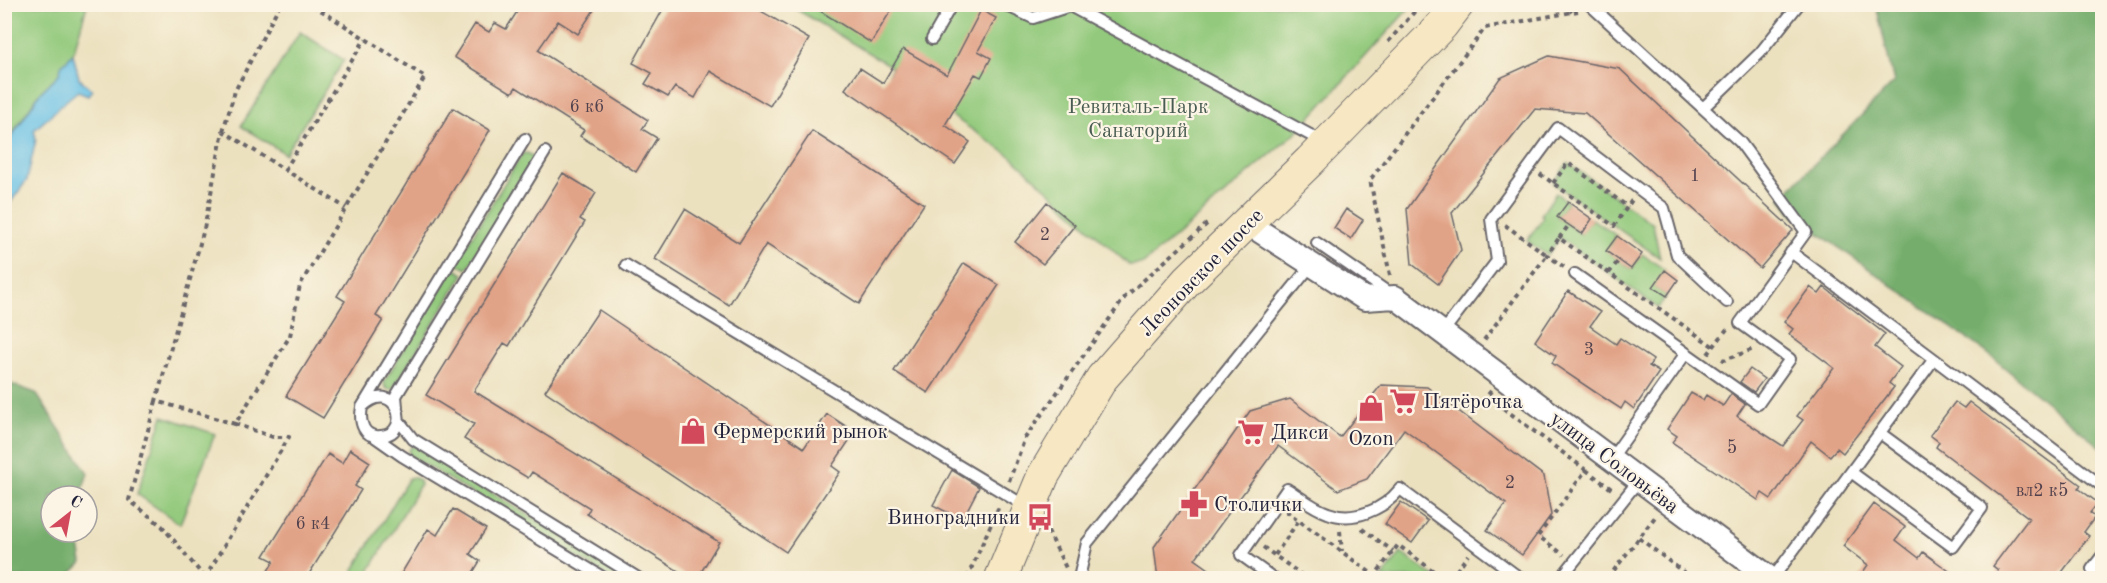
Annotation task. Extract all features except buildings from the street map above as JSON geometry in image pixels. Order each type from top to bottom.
[{"type":"main road","name":"Леоновское шоссе","points":[[1009,576],[1037,518],[1042,476],[1102,378],[1187,281],[1327,144],[1442,26],[1458,4]]},
{"type":"street","points":[[1247,223],[1314,254],[1365,299],[1395,297]]},
{"type":"street","name":"улица Соловьёва","points":[[1395,297],[1772,579]]},
{"type":"lane","points":[[932,39],[952,4]]},
{"type":"lane","points":[[1003,4],[1033,18],[1071,5],[1327,144]]},
{"type":"lane","points":[[1703,108],[1760,53],[1800,4]]},
{"type":"lane","points":[[1575,274],[1758,404],[1790,359],[1740,323],[1806,232],[1740,142],[1591,6]]},
{"type":"lane","points":[[1443,332],[1497,261],[1492,216],[1558,128],[1664,208],[1677,255],[1727,302]]},
{"type":"lane","points":[[525,140],[362,407],[359,419],[364,431],[375,436],[402,456],[604,579]]},
{"type":"lane","points":[[544,152],[396,396],[399,421],[412,440],[638,579]]},
{"type":"lane","points":[[1791,252],[2103,486]]},
{"type":"lane","points":[[1079,579],[1087,543],[1314,254]]},
{"type":"lane","points":[[626,265],[1037,518]]},
{"type":"lane","points":[[1611,459],[1686,353]]},
{"type":"lane","points":[[1772,579],[1934,359]]},
{"type":"lane","points":[[362,407],[370,399],[381,397],[390,400],[397,407]]},
{"type":"lane","points":[[375,436],[385,436],[394,431],[399,421]]},
{"type":"lane","points":[[1851,472],[1953,547],[1982,508],[1880,433]]},
{"type":"lane","points":[[1562,579],[1639,480]]},
{"type":"lane","points":[[1273,579],[1241,555],[1287,489],[1313,506],[1336,516],[1356,515],[1375,509],[1400,489],[1520,579]]},
{"type":"lane","points":[[2096,579],[2092,569],[2103,556]]},
{"type":"path","points":[[156,401],[273,437],[290,437],[205,578],[162,526],[129,500],[156,401],[204,229],[223,131],[235,92],[280,4]]},
{"type":"path","points":[[235,424],[290,336],[300,285],[425,77],[311,4]]},
{"type":"path","points":[[1564,4],[1573,12]]},
{"type":"path","points":[[1395,297],[1370,180],[1485,28],[1573,12],[1591,6]]},
{"type":"path","points":[[285,170],[365,39]]},
{"type":"path","points":[[223,131],[346,208]]},
{"type":"path","points":[[1554,183],[1568,163],[1628,207]]},
{"type":"path","points":[[1530,166],[1614,226],[1640,190]]},
{"type":"path","points":[[1492,216],[1575,274]]},
{"type":"path","points":[[1473,354],[1569,225]]},
{"type":"path","points":[[1559,238],[1724,360],[1769,344]]},
{"type":"path","points":[[1609,273],[1618,260]]},
{"type":"path","points":[[1701,364],[1735,319],[1740,323]]},
{"type":"path","points":[[1502,377],[1487,396],[1624,498]]},
{"type":"path","points":[[1574,563],[1538,537],[1586,470]]},
{"type":"path","points":[[1608,579],[1668,501]]},
{"type":"path","points":[[1276,504],[1374,577],[1398,546],[1443,579]]},
{"type":"path","points":[[1037,518],[1071,579]]},
{"type":"path","points":[[1275,555],[1299,520]]},
{"type":"path","points":[[1340,531],[1342,552]]},
{"type":"path","points":[[1640,538],[1691,579]]},
{"type":"path","points":[[1252,539],[1306,579]]},
{"type":"path","points":[[1451,579],[1475,545]]},
{"type":"green space","points":[[5,5],[87,5],[73,54],[61,66],[60,73],[40,93],[5,144]]},
{"type":"green space","name":"Ревиталь-Парк Санаторий","points":[[789,5],[1412,5],[1300,129],[1143,264],[1129,265],[1012,157],[889,73],[892,67]]},
{"type":"green space","points":[[1876,5],[2102,5],[2102,448],[1987,353],[1793,215],[1781,198],[1894,82]]},
{"type":"green space","points":[[300,32],[344,60],[285,154],[241,126]]},
{"type":"green space","points":[[527,153],[532,156],[533,161],[467,269],[456,263],[522,154]]},
{"type":"green space","points":[[1568,163],[1653,224],[1660,258],[1553,183]]},
{"type":"green space","points":[[1556,193],[1568,202],[1557,217],[1581,234],[1592,219],[1617,236],[1607,251],[1631,269],[1642,254],[1665,270],[1654,287],[1667,296],[1658,308],[1560,238],[1547,255],[1527,241],[1543,218],[1541,215]]},
{"type":"green space","points":[[453,268],[464,274],[393,389],[389,390],[385,387],[384,382]]},
{"type":"green space","points":[[5,382],[36,393],[88,473],[84,484],[39,484],[39,544],[79,544],[82,563],[66,578],[5,578]]},
{"type":"green space","points":[[163,416],[215,434],[180,524],[137,494]]},
{"type":"green space","points":[[415,446],[632,578],[611,578],[409,455],[411,447]]},
{"type":"green space","points":[[414,477],[419,480],[420,485],[365,578],[349,578],[409,478]]},
{"type":"green space","points":[[1401,553],[1436,578],[1382,578]]},
{"type":"water","points":[[73,54],[79,78],[92,90],[88,95],[78,91],[34,130],[36,139],[27,180],[5,210],[5,147],[40,93],[60,73],[61,66]]},
{"type":"place","name":"Пятёрочка","points":[[1403,401]]},
{"type":"place","name":"Ozon","points":[[1371,408]]},
{"type":"place","name":"Фермерский рынок","points":[[693,431]]},
{"type":"place","name":"Дикси","points":[[1251,432]]},
{"type":"place","name":"Столички","points":[[1194,504]]},
{"type":"place","name":"Виноградники","points":[[1040,517]]}]
